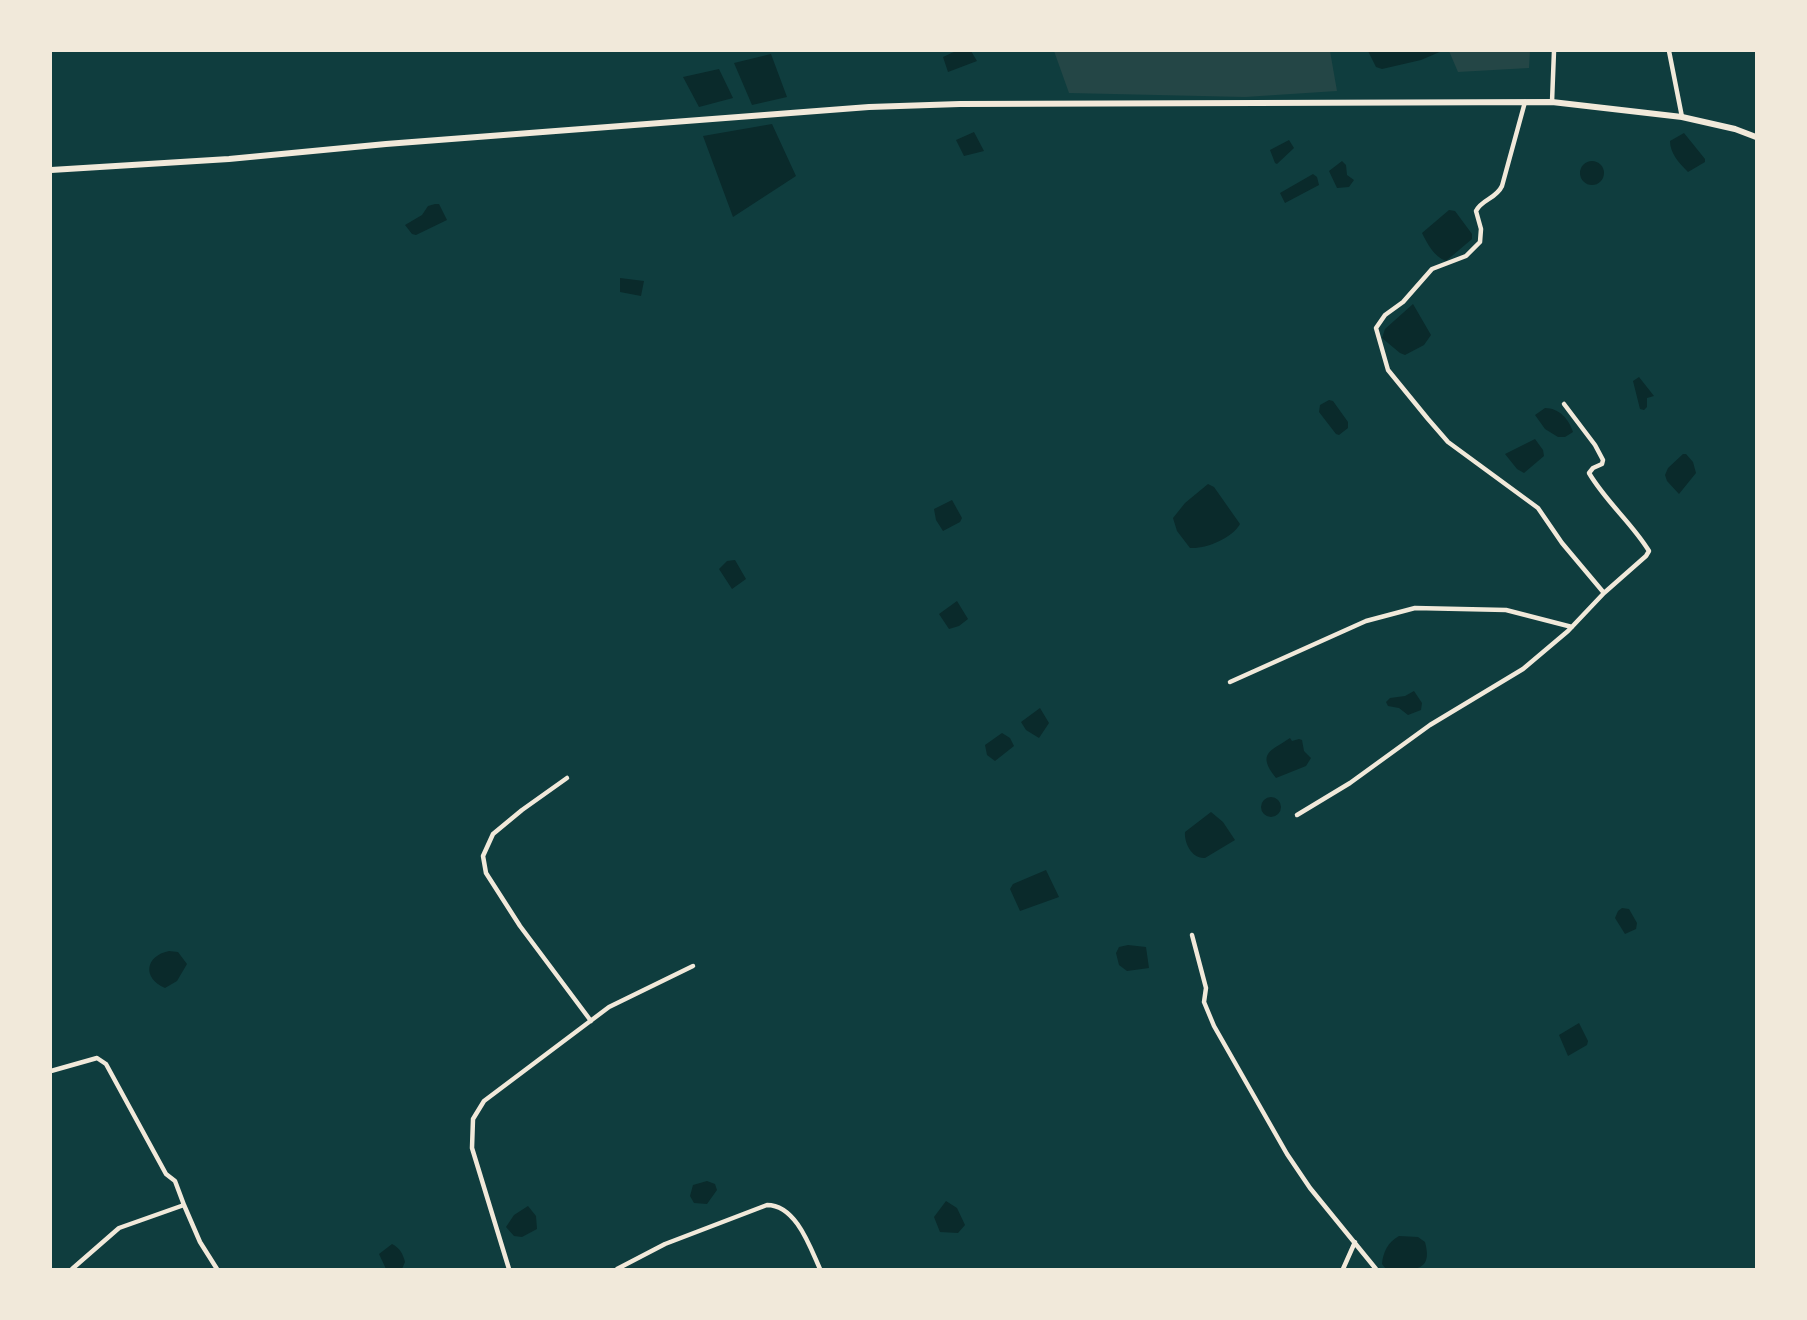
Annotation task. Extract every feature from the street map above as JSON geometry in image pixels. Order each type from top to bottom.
[{"type":"main road","points":[[51,170],[229,159],[386,144],[869,107],[960,104],[1552,102],[1682,117],[1735,129],[1756,137]]},
{"type":"street","points":[[1552,102],[1554,51]]},
{"type":"street","points":[[1669,51],[1682,117]]},
{"type":"street","points":[[1525,102],[1499,194],[1480,203],[1476,212],[1481,229],[1480,242],[1466,256],[1432,269],[1403,302],[1385,315],[1376,328],[1388,370],[1427,419],[1448,442],[1538,508],[1562,543],[1604,593]]},
{"type":"street","points":[[1297,816],[1350,783],[1430,725],[1509,678],[1572,627],[1649,551],[1635,528],[1595,484],[1589,473],[1602,464],[1603,460],[1564,404]]},
{"type":"street","points":[[1230,682],[1366,621],[1415,608],[1506,610],[1572,627]]},
{"type":"street","points":[[567,778],[493,834],[483,856],[486,873],[520,926],[590,1021]]},
{"type":"street","points":[[1192,934],[1206,988],[1205,1003],[1214,1026],[1287,1154],[1310,1188],[1376,1269]]},
{"type":"street","points":[[509,1269],[472,1148],[473,1119],[484,1101],[609,1007],[693,965]]},
{"type":"street","points":[[51,1071],[97,1058],[106,1065],[166,1174],[175,1181],[200,1242],[217,1269]]},
{"type":"street","points":[[72,1269],[119,1227],[184,1205]]},
{"type":"street","points":[[617,1269],[665,1244],[768,1205],[776,1205],[786,1210],[795,1222],[820,1269]]},
{"type":"street","points":[[1343,1269],[1355,1242]]},
{"type":"shaded area","points":[[956,51],[971,51],[977,61],[948,72],[943,57]]},
{"type":"shaded area","points":[[1054,51],[1330,51],[1337,91],[1245,97],[1069,93]]},
{"type":"shaded area","points":[[1368,51],[1442,51],[1421,60],[1382,69],[1376,67]]},
{"type":"shaded area","points":[[1449,51],[1530,51],[1529,68],[1458,72]]},
{"type":"shaded area","points":[[771,54],[787,97],[752,105],[734,63]]},
{"type":"shaded area","points":[[719,69],[733,98],[699,107],[683,77]]},
{"type":"shaded area","points":[[772,124],[796,176],[733,217],[703,136]]},
{"type":"shaded area","points":[[974,132],[984,151],[964,156],[956,140]]},
{"type":"shaded area","points":[[1684,133],[1705,159],[1705,162],[1688,172],[1676,158],[1670,145],[1670,141]]},
{"type":"shaded area","points":[[1289,140],[1294,148],[1275,163],[1270,150]]},
{"type":"shaded area","points":[[1342,161],[1346,165],[1347,175],[1354,180],[1349,187],[1337,188],[1329,171]]},
{"type":"shaded area","points":[[1592,161],[1601,164],[1604,173],[1601,182],[1592,185],[1583,182],[1580,173],[1583,164]]},
{"type":"shaded area","points":[[1313,174],[1319,185],[1285,203],[1280,193]]},
{"type":"shaded area","points":[[439,204],[447,220],[416,235],[412,234],[405,225],[422,215],[428,206]]},
{"type":"shaded area","points":[[1449,210],[1455,211],[1472,234],[1472,239],[1446,261],[1434,253],[1422,233]]},
{"type":"shaded area","points":[[620,278],[644,281],[641,296],[620,292]]},
{"type":"shaded area","points":[[1413,304],[1431,335],[1424,345],[1405,355],[1382,338],[1385,329]]},
{"type":"shaded area","points":[[1639,377],[1654,396],[1647,398],[1647,407],[1644,410],[1640,409],[1633,381]]},
{"type":"shaded area","points":[[1329,400],[1333,401],[1348,422],[1348,428],[1339,435],[1319,412],[1320,405]]},
{"type":"shaded area","points":[[1545,408],[1563,415],[1573,432],[1565,437],[1558,437],[1545,429],[1535,415]]},
{"type":"shaded area","points":[[1535,439],[1544,456],[1524,473],[1517,469],[1505,454]]},
{"type":"shaded area","points":[[1683,454],[1693,462],[1696,473],[1679,494],[1665,475],[1668,468]]},
{"type":"shaded area","points":[[1208,484],[1214,487],[1240,524],[1218,542],[1190,548],[1177,531],[1173,518],[1185,503]]},
{"type":"shaded area","points":[[952,500],[962,518],[960,522],[943,531],[936,520],[934,509]]},
{"type":"shaded area","points":[[735,560],[746,579],[732,589],[719,569],[727,561]]},
{"type":"shaded area","points":[[957,601],[968,619],[949,629],[939,614]]},
{"type":"shaded area","points":[[1414,691],[1422,703],[1421,710],[1408,715],[1399,708],[1388,706],[1386,702],[1390,698],[1405,696]]},
{"type":"shaded area","points":[[1040,708],[1049,723],[1039,738],[1026,730],[1021,722]]},
{"type":"shaded area","points":[[1002,733],[1010,738],[1014,746],[995,761],[987,755],[985,745]]},
{"type":"shaded area","points":[[1290,738],[1292,741],[1302,740],[1304,751],[1311,758],[1306,766],[1276,778],[1267,763],[1268,754]]},
{"type":"shaded area","points":[[1271,797],[1278,800],[1281,807],[1278,814],[1271,817],[1264,814],[1261,807],[1264,800]]},
{"type":"shaded area","points":[[1211,812],[1223,822],[1235,840],[1205,858],[1200,858],[1190,850],[1185,832]]},
{"type":"shaded area","points":[[1046,870],[1059,897],[1020,911],[1010,889],[1013,884]]},
{"type":"shaded area","points":[[1622,908],[1629,909],[1637,923],[1636,929],[1625,934],[1615,918]]},
{"type":"shaded area","points":[[1119,947],[1146,947],[1149,968],[1127,971],[1119,965],[1116,953]]},
{"type":"shaded area","points":[[169,951],[178,952],[187,964],[177,981],[165,988],[153,979],[149,968],[155,957]]},
{"type":"shaded area","points":[[1579,1023],[1588,1041],[1587,1045],[1568,1056],[1559,1035]]},
{"type":"shaded area","points":[[707,1181],[715,1184],[717,1190],[707,1204],[694,1203],[690,1196],[693,1185]]},
{"type":"shaded area","points":[[946,1201],[957,1208],[965,1225],[958,1233],[940,1232],[934,1217]]},
{"type":"shaded area","points":[[528,1206],[536,1216],[537,1229],[522,1237],[514,1236],[506,1227],[514,1215]]},
{"type":"shaded area","points":[[1399,1236],[1418,1237],[1425,1242],[1427,1253],[1423,1265],[1411,1269],[1386,1269],[1382,1264],[1385,1251]]},
{"type":"shaded area","points":[[392,1244],[403,1256],[405,1262],[402,1269],[386,1269],[379,1254]]}]
